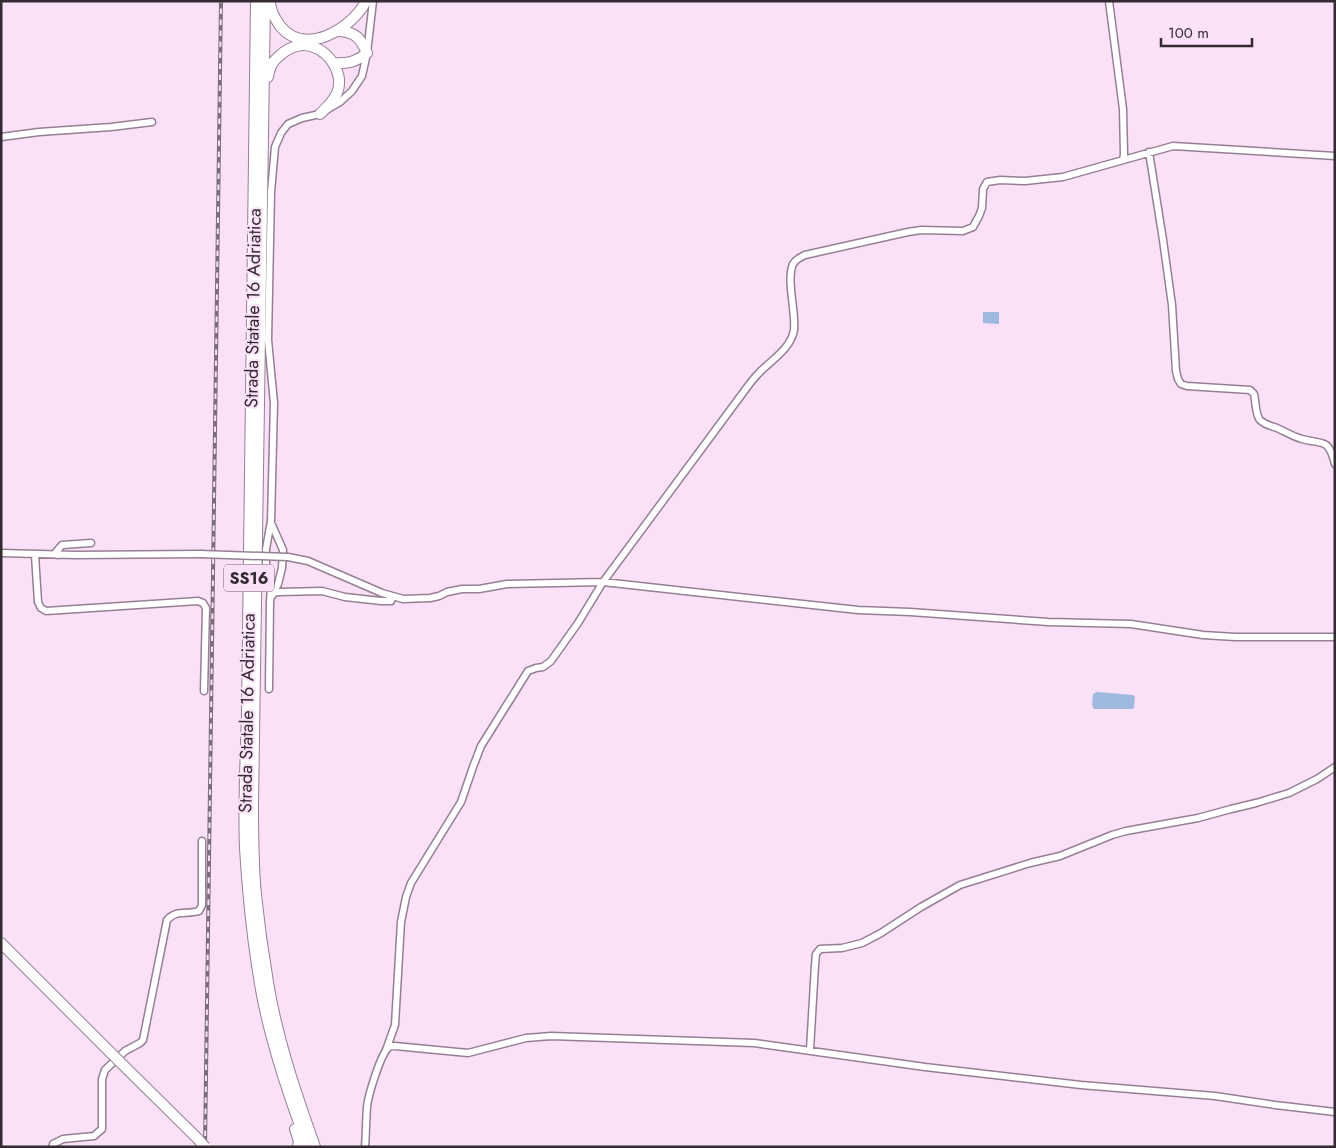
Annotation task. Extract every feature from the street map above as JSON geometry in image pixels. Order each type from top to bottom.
[{"type":"highway","name":"Strada Statale 16 Adriatica","points":[[256,1],[245,802],[246,857],[252,928],[262,996],[279,1062],[308,1147]]},
{"type":"highway","name":"Strada Statale 16 Adriatica","points":[[265,1],[252,804],[254,856],[256,894],[268,983],[285,1058],[315,1147]]},
{"type":"highway","points":[[270,1],[273,15],[284,30],[301,39],[311,40],[327,36],[339,30],[352,20],[366,1]]},
{"type":"highway","points":[[334,63],[351,63],[367,54],[363,44],[356,35],[339,30]]},
{"type":"highway","points":[[263,154],[268,117],[269,72],[275,60],[286,50],[302,45],[315,47],[326,54],[334,63],[338,73],[338,92],[332,103],[320,114]]},
{"type":"highway","points":[[1,943],[202,1143]]},
{"type":"highway","points":[[270,1027],[274,1061],[299,1141],[298,1147]]},
{"type":"street","points":[[269,689],[270,602],[272,587],[266,566],[266,549],[271,521],[274,403],[268,340],[271,192],[275,147],[281,133],[288,124],[302,118],[320,114],[340,102],[352,91],[362,76],[367,54],[373,1]]},
{"type":"street","points":[[1109,1],[1124,109],[1123,160]]},
{"type":"street","points":[[1,137],[152,122]]},
{"type":"street","points":[[365,1147],[367,1106],[375,1076],[395,1025],[401,922],[410,883],[461,802],[481,746],[528,671],[544,667],[551,662],[603,582],[748,386],[791,340],[794,324],[791,278],[796,260],[806,255],[908,232],[921,230],[963,231],[973,227],[976,223],[982,208],[983,189],[987,182],[1063,177],[1173,146],[1335,156]]},
{"type":"street","points":[[1149,152],[1170,287],[1178,379],[1181,384],[1187,386],[1250,390],[1254,394],[1257,415],[1261,421],[1304,440],[1324,443],[1329,447],[1335,464]]},
{"type":"street","points":[[271,521],[274,533],[283,550],[282,568],[278,584],[272,593]]},
{"type":"street","points":[[57,555],[56,552],[62,546],[91,543]]},
{"type":"street","points":[[1,553],[35,555],[200,554],[288,557],[325,567],[382,593],[403,599],[418,599],[438,596],[462,589],[479,589],[507,584],[603,582],[858,610],[1048,622],[1131,624],[1203,635],[1235,637],[1335,637]]},
{"type":"street","points":[[35,555],[38,602],[41,608],[46,611],[198,601],[204,603],[206,608],[204,691]]},
{"type":"street","points":[[272,593],[322,591],[345,597],[381,601],[391,601],[392,596]]},
{"type":"street","points":[[810,1050],[816,954],[820,949],[842,948],[862,943],[882,933],[921,907],[960,885],[1030,863],[1060,856],[1126,831],[1198,818],[1289,793],[1317,779],[1335,767]]},
{"type":"street","points":[[53,1147],[53,1144],[63,1139],[94,1136],[102,1130],[102,1079],[104,1070],[125,1051],[143,1040],[167,920],[179,912],[199,911],[202,905],[202,841]]},
{"type":"street","points":[[386,1050],[390,1046],[395,1046],[468,1053],[526,1038],[552,1036],[754,1043],[925,1067],[1081,1085],[1215,1096],[1335,1112]]},
{"type":"water","points":[[983,312],[999,312],[999,324],[983,323]]},
{"type":"water","points":[[1097,692],[1133,695],[1135,697],[1134,708],[1094,709],[1092,705],[1093,694]]},
{"type":"railway","points":[[205,1147],[221,1]]}]
